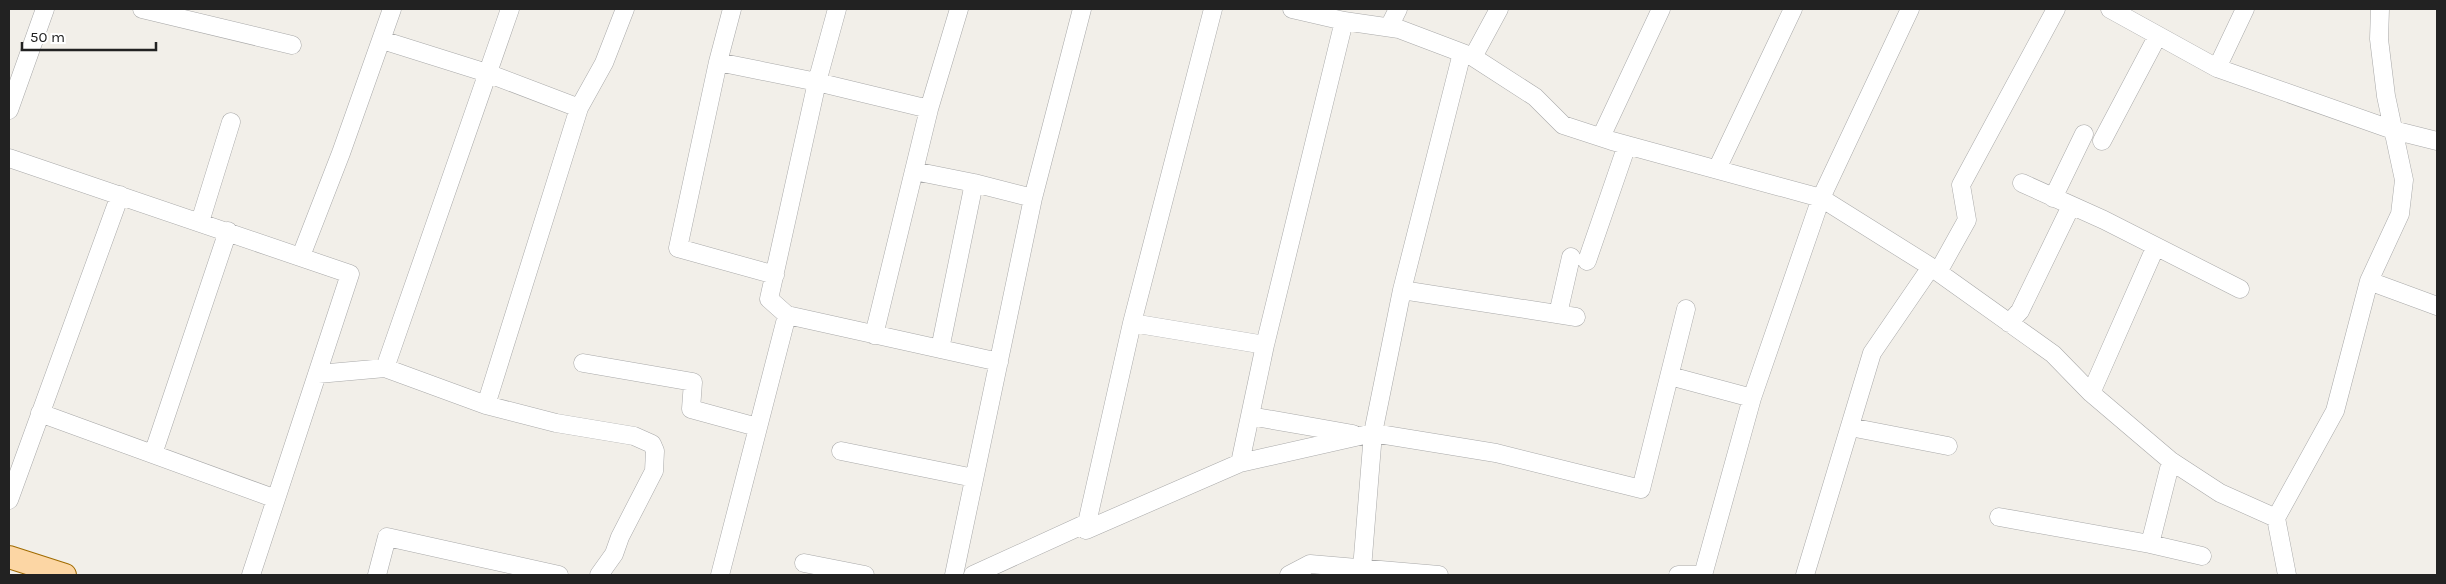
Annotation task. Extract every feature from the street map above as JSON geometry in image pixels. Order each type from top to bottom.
[{"type":"main road","points":[[9,557],[65,575]]},
{"type":"street","points":[[9,110],[45,9]]},
{"type":"street","points":[[142,9],[292,45]]},
{"type":"street","points":[[302,256],[392,9]]},
{"type":"street","points":[[385,368],[486,73],[510,9]]},
{"type":"street","points":[[486,404],[579,108],[604,63],[625,9]]},
{"type":"street","points":[[732,9],[718,62],[678,248],[774,275]]},
{"type":"street","points":[[837,9],[817,82],[769,299],[787,314],[999,362]]},
{"type":"street","points":[[874,335],[929,109],[959,9]]},
{"type":"street","points":[[954,575],[1033,198],[1082,9]]},
{"type":"street","points":[[1213,9],[1132,323],[1086,530],[1240,463],[1368,434]]},
{"type":"street","points":[[1292,9],[1344,21],[1399,29],[1468,55],[1535,97],[1563,125],[1627,145],[1821,198],[1935,269],[2054,354],[2091,392],[2171,461],[2220,493],[2276,518]]},
{"type":"street","points":[[1389,27],[1398,9]]},
{"type":"street","points":[[1362,569],[1368,434],[1402,290],[1468,55],[1499,9]]},
{"type":"street","points":[[1601,137],[1661,9]]},
{"type":"street","points":[[1717,169],[1793,9]]},
{"type":"street","points":[[1678,575],[1703,575],[1752,398],[1821,198],[1910,9]]},
{"type":"street","points":[[1805,575],[1872,353],[1935,269],[1967,220],[1961,185],[2056,9]]},
{"type":"street","points":[[2217,68],[2245,9]]},
{"type":"street","points":[[2287,575],[2276,518],[2335,411],[2369,281],[2400,214],[2404,180],[2386,96],[2379,39],[2380,9]]},
{"type":"street","points":[[2114,10],[2157,37],[2217,68],[2393,130],[2437,141]]},
{"type":"street","points":[[1240,463],[1265,345],[1344,21]]},
{"type":"street","points":[[2102,141],[2157,37]]},
{"type":"street","points":[[382,40],[486,73],[579,108]]},
{"type":"street","points":[[718,62],[817,82],[929,109]]},
{"type":"street","points":[[200,222],[231,122]]},
{"type":"street","points":[[2053,198],[2084,134]]},
{"type":"street","points":[[1558,314],[1627,145]]},
{"type":"street","points":[[9,158],[302,256],[350,274],[250,575]]},
{"type":"street","points":[[914,171],[974,183],[1033,198]]},
{"type":"street","points":[[940,349],[974,183]]},
{"type":"street","points":[[2022,183],[2104,220],[2155,248],[2189,262],[2240,289]]},
{"type":"street","points":[[9,500],[120,195]]},
{"type":"street","points":[[2009,323],[2020,311],[2070,206]]},
{"type":"street","points":[[153,454],[228,231]]},
{"type":"street","points":[[2091,392],[2155,248]]},
{"type":"street","points":[[2369,281],[2437,306]]},
{"type":"street","points":[[1402,290],[1576,317]]},
{"type":"street","points":[[1250,416],[1496,453],[1640,488],[1686,309]]},
{"type":"street","points":[[720,575],[787,314]]},
{"type":"street","points":[[1132,323],[1265,345]]},
{"type":"street","points":[[583,363],[693,382],[691,410],[757,426]]},
{"type":"street","points":[[318,374],[385,368],[486,404],[577,427],[634,436],[652,444],[656,451],[654,471],[620,537],[614,554],[599,575]]},
{"type":"street","points":[[1670,376],[1752,398]]},
{"type":"street","points":[[40,414],[276,498]]},
{"type":"street","points":[[1850,427],[1948,446]]},
{"type":"street","points":[[841,451],[974,478]]},
{"type":"street","points":[[2150,544],[2171,461]]},
{"type":"street","points":[[1999,517],[2150,544],[2202,556]]},
{"type":"street","points":[[973,575],[1087,523]]},
{"type":"street","points":[[377,575],[387,537],[559,575]]},
{"type":"street","points":[[804,563],[865,575]]},
{"type":"street","points":[[1289,575],[1310,564],[1439,575]]}]
